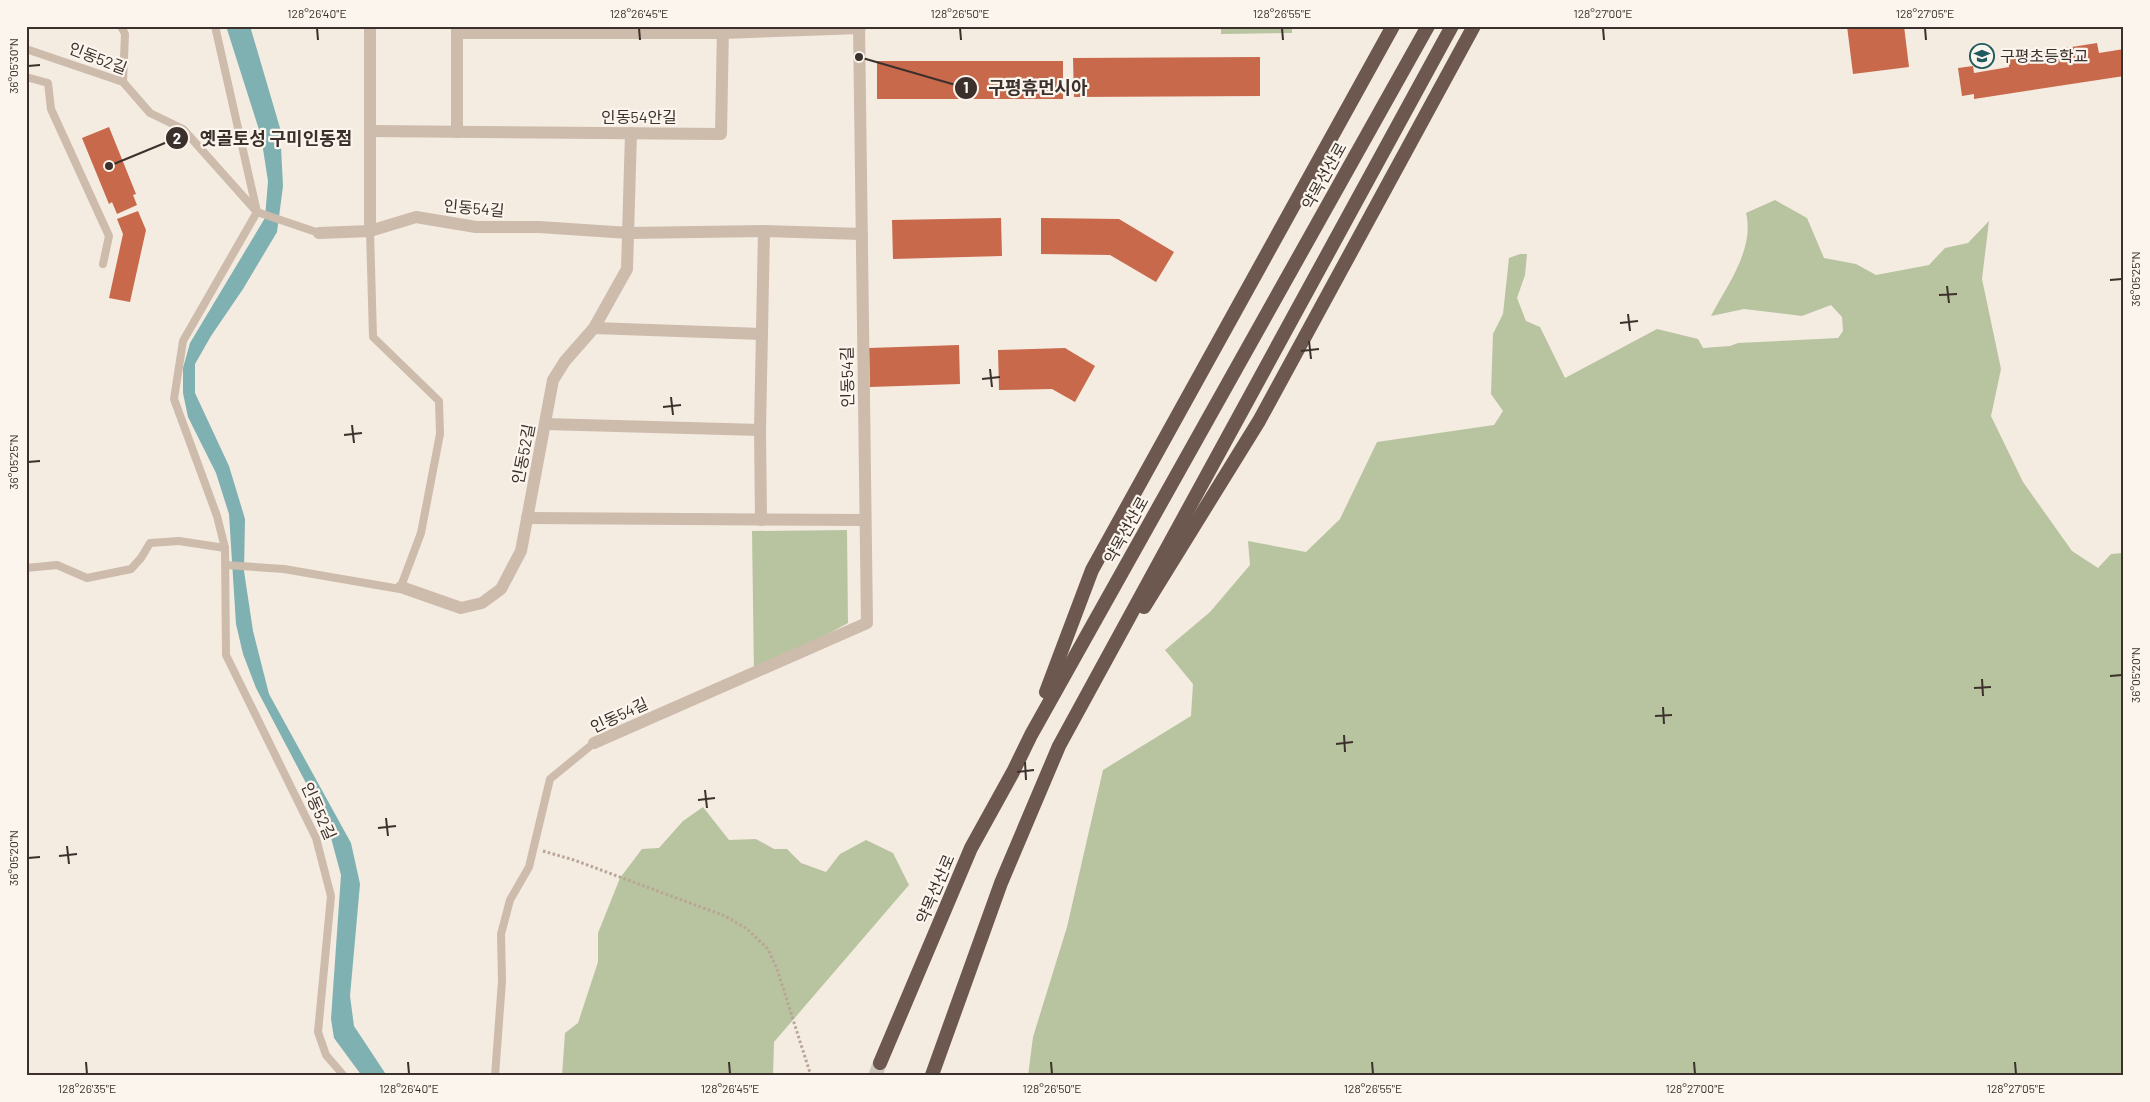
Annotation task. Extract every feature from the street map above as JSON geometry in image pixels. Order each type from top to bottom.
[{"type":"highway","points":[[1031,735],[1092,570],[1393,26]]},
{"type":"highway","name":"약목선산로","points":[[880,1063],[971,848],[1031,735],[1428,26]]},
{"type":"highway","points":[[932,1075],[1001,883],[1059,746],[1452,26]]},
{"type":"highway","points":[[1059,746],[1259,421],[1474,26]]},
{"type":"street","points":[[370,26],[370,231]]},
{"type":"street","points":[[457,132],[457,30],[860,27]]},
{"type":"street","name":"인동54길","points":[[594,743],[867,623],[860,27]]},
{"type":"street","name":"인동54안길","points":[[370,132],[721,134],[723,29]]},
{"type":"street","points":[[629,233],[632,133]]},
{"type":"street","name":"인동54길","points":[[319,233],[370,231],[416,217],[476,227],[539,227],[629,233],[764,231],[862,234]]},
{"type":"street","points":[[761,520],[760,430],[764,231]]},
{"type":"street","name":"인동52길","points":[[401,587],[461,608],[482,603],[502,589],[521,551],[553,380],[565,361],[594,328],[627,269],[629,233]]},
{"type":"street","points":[[594,328],[762,334]]},
{"type":"street","points":[[545,424],[760,430]]},
{"type":"street","points":[[527,518],[865,520]]},
{"type":"lane","points":[[121,26],[125,34],[123,82]]},
{"type":"lane","points":[[215,26],[257,212],[319,233]]},
{"type":"lane","name":"인동52길","points":[[26,49],[123,82],[150,113],[183,129],[257,212],[183,341],[174,399],[217,516],[225,548],[226,655],[316,838],[331,896],[318,1032],[326,1055],[344,1076]]},
{"type":"lane","points":[[26,77],[48,84],[51,109],[108,236],[103,264]]},
{"type":"lane","points":[[370,231],[373,337],[439,401],[440,434],[421,533],[401,587]]},
{"type":"lane","points":[[26,568],[57,565],[87,578],[131,569],[141,558],[150,543],[179,541],[225,548]]},
{"type":"lane","name":"인동52길","points":[[226,565],[284,569],[346,578],[400,589],[401,587]]},
{"type":"lane","name":"인동54길","points":[[495,1076],[502,981],[501,934],[510,900],[528,867],[550,779],[594,743]]},
{"type":"path","points":[[533,849],[574,860],[716,913],[735,921],[747,929],[761,941],[773,959],[811,1076]]},
{"type":"green space","points":[[1221,26],[1292,26],[1292,33],[1221,34]]},
{"type":"green space","points":[[1775,200],[1807,218],[1824,258],[1856,264],[1876,275],[1929,265],[1945,248],[1968,243],[1989,221],[1982,279],[2001,369],[1991,416],[2023,482],[2072,551],[2098,568],[2111,554],[2124,553],[2124,1076],[1028,1076],[1033,1037],[1067,927],[1103,770],[1191,716],[1193,684],[1165,650],[1210,612],[1250,565],[1248,541],[1306,552],[1340,519],[1377,442],[1494,425],[1503,411],[1491,394],[1493,334],[1503,314],[1509,258],[1520,254],[1527,254],[1525,275],[1517,298],[1526,321],[1540,327],[1565,378],[1657,329],[1698,339],[1703,348],[1730,346],[1738,343],[1838,338],[1843,331],[1842,317],[1831,305],[1802,316],[1744,309],[1711,316],[1743,253],[1747,240],[1748,226],[1746,213]]},
{"type":"green space","points":[[847,530],[848,623],[754,674],[752,531]]},
{"type":"green space","points":[[703,807],[729,840],[756,839],[774,849],[787,849],[801,863],[826,872],[840,854],[866,840],[893,853],[909,885],[774,1042],[773,1076],[562,1076],[565,1033],[578,1023],[598,962],[598,933],[620,878],[642,849],[659,848],[683,821]]},
{"type":"water","points":[[226,26],[250,26],[280,128],[283,186],[277,232],[195,364],[195,393],[229,466],[245,519],[244,571],[253,631],[269,694],[351,843],[360,884],[350,996],[354,1026],[387,1076],[362,1076],[334,1038],[331,1019],[341,875],[327,823],[256,688],[243,654],[236,624],[229,514],[216,473],[188,417],[183,393],[183,368],[190,343],[265,218],[268,181],[261,136]]},
{"type":"building","points":[[1847,26],[1904,26],[1909,67],[1853,74]]},
{"type":"building","points":[[2097,43],[2099,53],[2124,49],[2124,76],[1974,99],[1974,94],[1962,96],[1958,68],[1973,66],[1974,73],[2009,67],[2008,57]]},
{"type":"building","points":[[1260,57],[1260,96],[1074,97],[1073,58]]},
{"type":"building","points":[[877,61],[1063,61],[1063,99],[877,99]]},
{"type":"building","points":[[109,127],[136,194],[133,195],[137,205],[117,214],[112,202],[109,204],[82,138]]},
{"type":"building","points":[[138,211],[146,230],[130,302],[109,298],[123,234],[117,219]]},
{"type":"building","points":[[1001,218],[1002,256],[893,259],[892,220]]},
{"type":"building","points":[[1041,218],[1119,219],[1174,252],[1156,282],[1110,255],[1041,254]]},
{"type":"building","points":[[959,345],[960,384],[870,387],[869,348]]},
{"type":"building","points":[[1065,348],[1095,366],[1075,402],[1052,389],[999,390],[998,350]]},
{"type":"tunnel","points":[[875,1076],[880,1063]]},
{"type":"place","name":"구평초등학교","points":[[1982,56]]},
{"type":"place","name":"구평휴먼시아","points":[[859,57]]},
{"type":"place","name":"옛골토성 구미인동점","points":[[109,166]]}]
